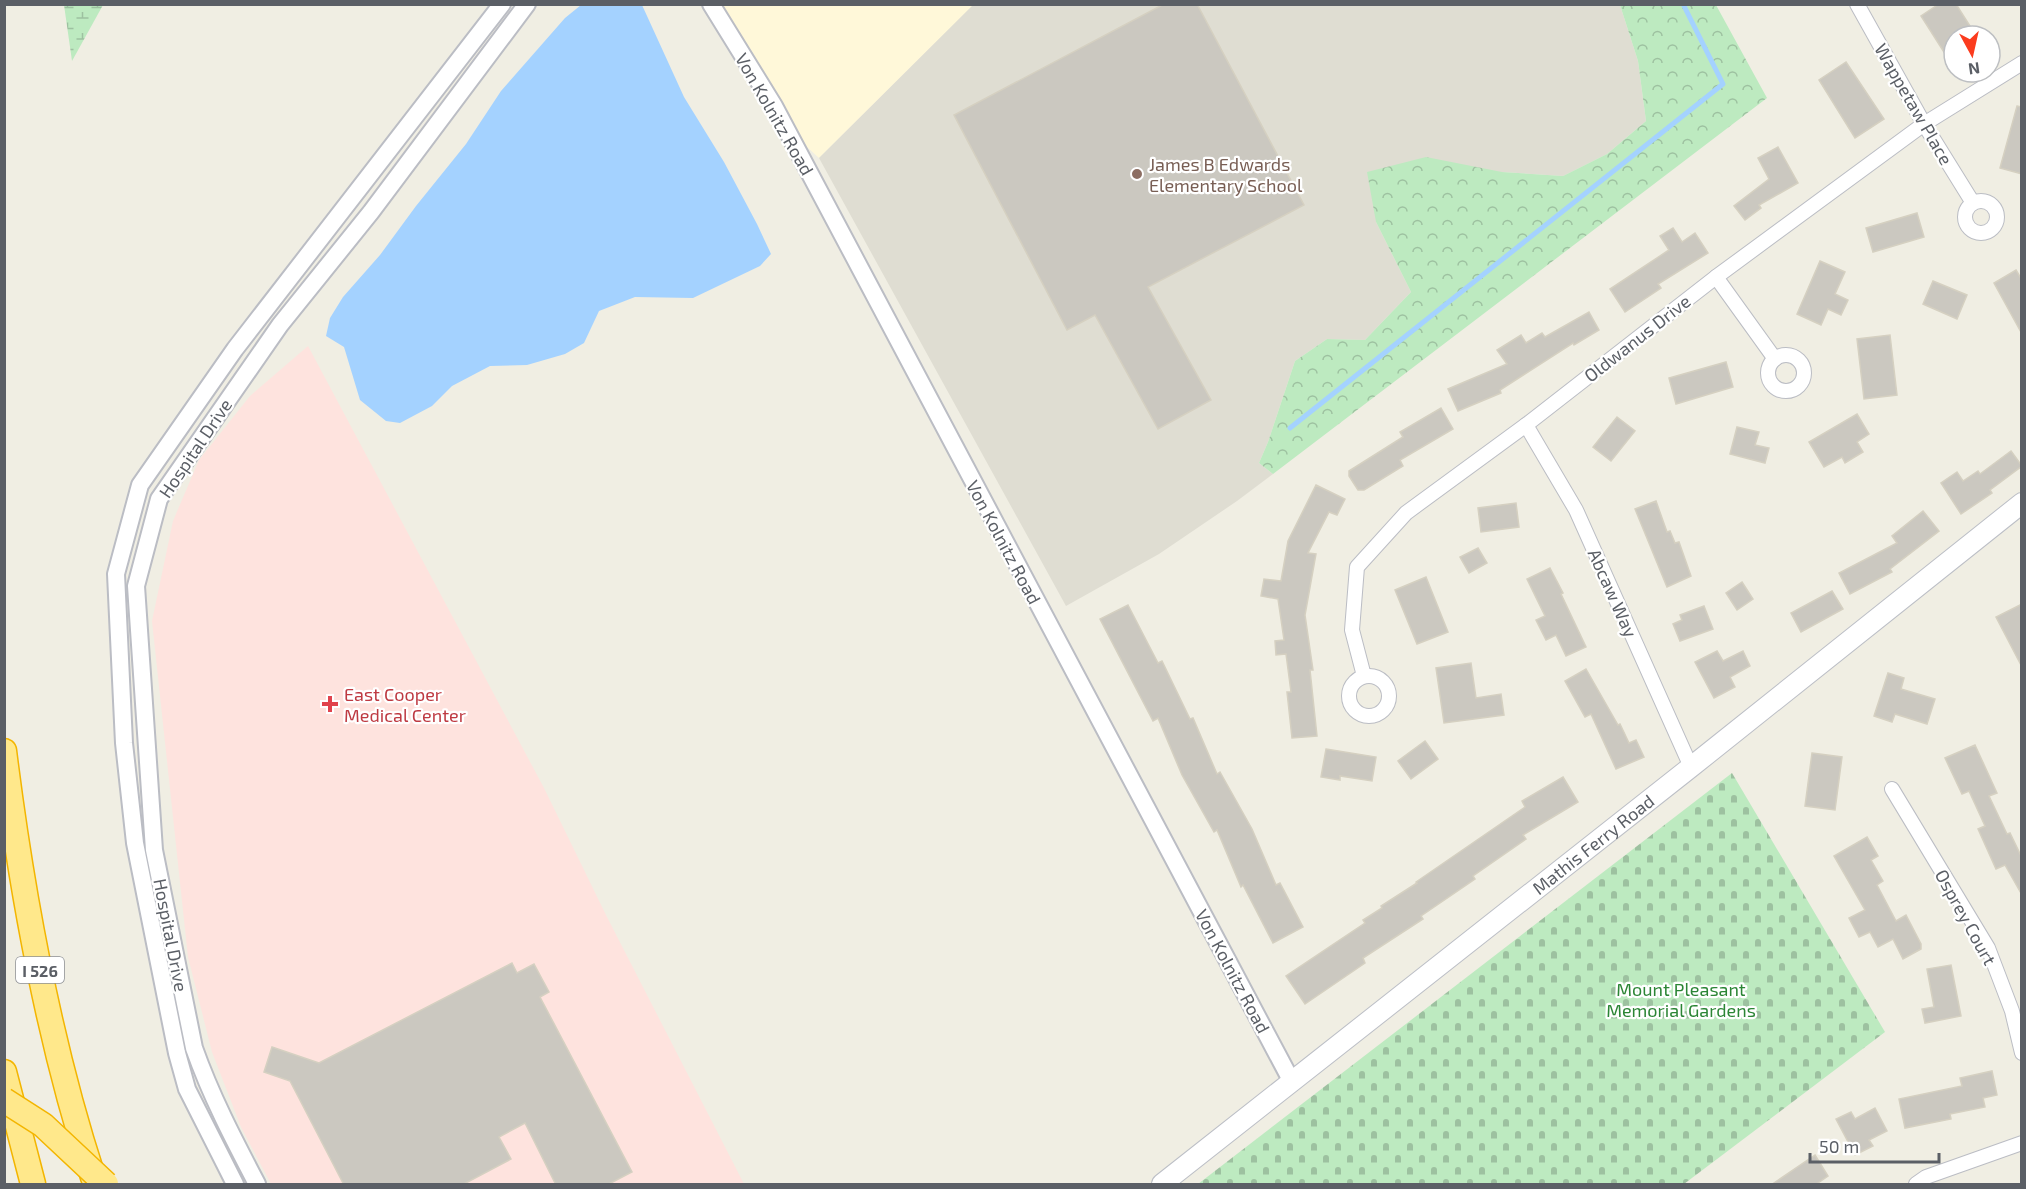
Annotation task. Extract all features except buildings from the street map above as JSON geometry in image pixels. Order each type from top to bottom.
[{"type":"highway","name":"I 526","points":[[4,752],[13,821],[42,983],[58,1058],[77,1128],[96,1185]]},
{"type":"highway","points":[[4,1072],[33,1185]]},
{"type":"highway","points":[[4,1100],[43,1125],[106,1185]]},
{"type":"main road","name":"Mathis Ferry Road","points":[[1162,1185],[2022,503]]},
{"type":"street","name":"Hospital Drive","points":[[235,1185],[187,1089],[177,1053],[135,843],[124,743],[116,574],[140,485],[235,349],[502,4]]},
{"type":"street","name":"Hospital Drive","points":[[257,1185],[215,1101],[192,1038],[154,850],[136,586],[159,499],[280,326],[370,212],[527,4]]},
{"type":"street","name":"Von Kolnitz Road","points":[[711,4],[774,106],[1292,1082]]},
{"type":"street","name":"Wappetaw Place","points":[[1857,4],[1924,124],[1973,203]]},
{"type":"street","name":"Oldwanus Drive","points":[[1364,676],[1352,630],[1357,567],[1406,513],[1526,425],[1716,277],[1924,124],[2022,63]]},
{"type":"street","points":[[1716,277],[1775,359]]},
{"type":"street","name":"Abcaw Way","points":[[1526,425],[1576,510],[1690,767]]},
{"type":"street","name":"Osprey Court","points":[[1892,789],[1988,948],[2012,1011],[2022,1053]]},
{"type":"street","points":[[1916,1185],[1926,1177],[2022,1143]]},
{"type":"shaded area","points":[[974,4],[1620,5],[1638,61],[1646,121],[1607,154],[1563,176],[1502,172],[1376,222],[1411,292],[1365,340],[1327,339],[1295,361],[1259,463],[1273,474],[1159,554],[1066,606],[819,158]]},
{"type":"shaded area","points":[[721,5],[974,5],[819,158],[807,147]]},
{"type":"shaded area","name":"East Cooper Medical Center","points":[[308,346],[544,788],[606,915],[744,1184],[271,1184],[241,1127],[212,1052],[188,957],[152,621],[173,521],[199,460],[250,396]]},
{"type":"green space","points":[[64,5],[103,5],[72,61]]},
{"type":"green space","points":[[1620,5],[1716,5],[1767,98],[1273,474],[1259,463],[1295,361],[1327,339],[1365,340],[1411,292],[1376,222],[1367,172],[1426,157],[1502,172],[1563,176],[1607,154],[1646,121],[1638,61]]},
{"type":"green space","name":"Mount Pleasant Memorial Gardens","points":[[1732,773],[1885,1032],[1684,1184],[1198,1184]]},
{"type":"water","points":[[581,5],[642,5],[684,97],[724,162],[771,254],[760,266],[693,298],[635,297],[599,311],[584,343],[565,354],[527,365],[490,366],[452,386],[432,406],[400,423],[386,421],[360,400],[344,347],[326,336],[330,318],[343,297],[380,255],[466,144],[501,91],[565,18]]},
{"type":"waterway","points":[[1290,428],[1723,84],[1683,4]]},
{"type":"place","name":"James B Edwards Elementary School","points":[[1137,174]]},
{"type":"place","name":"East Cooper Medical Center","points":[[330,704]]}]
